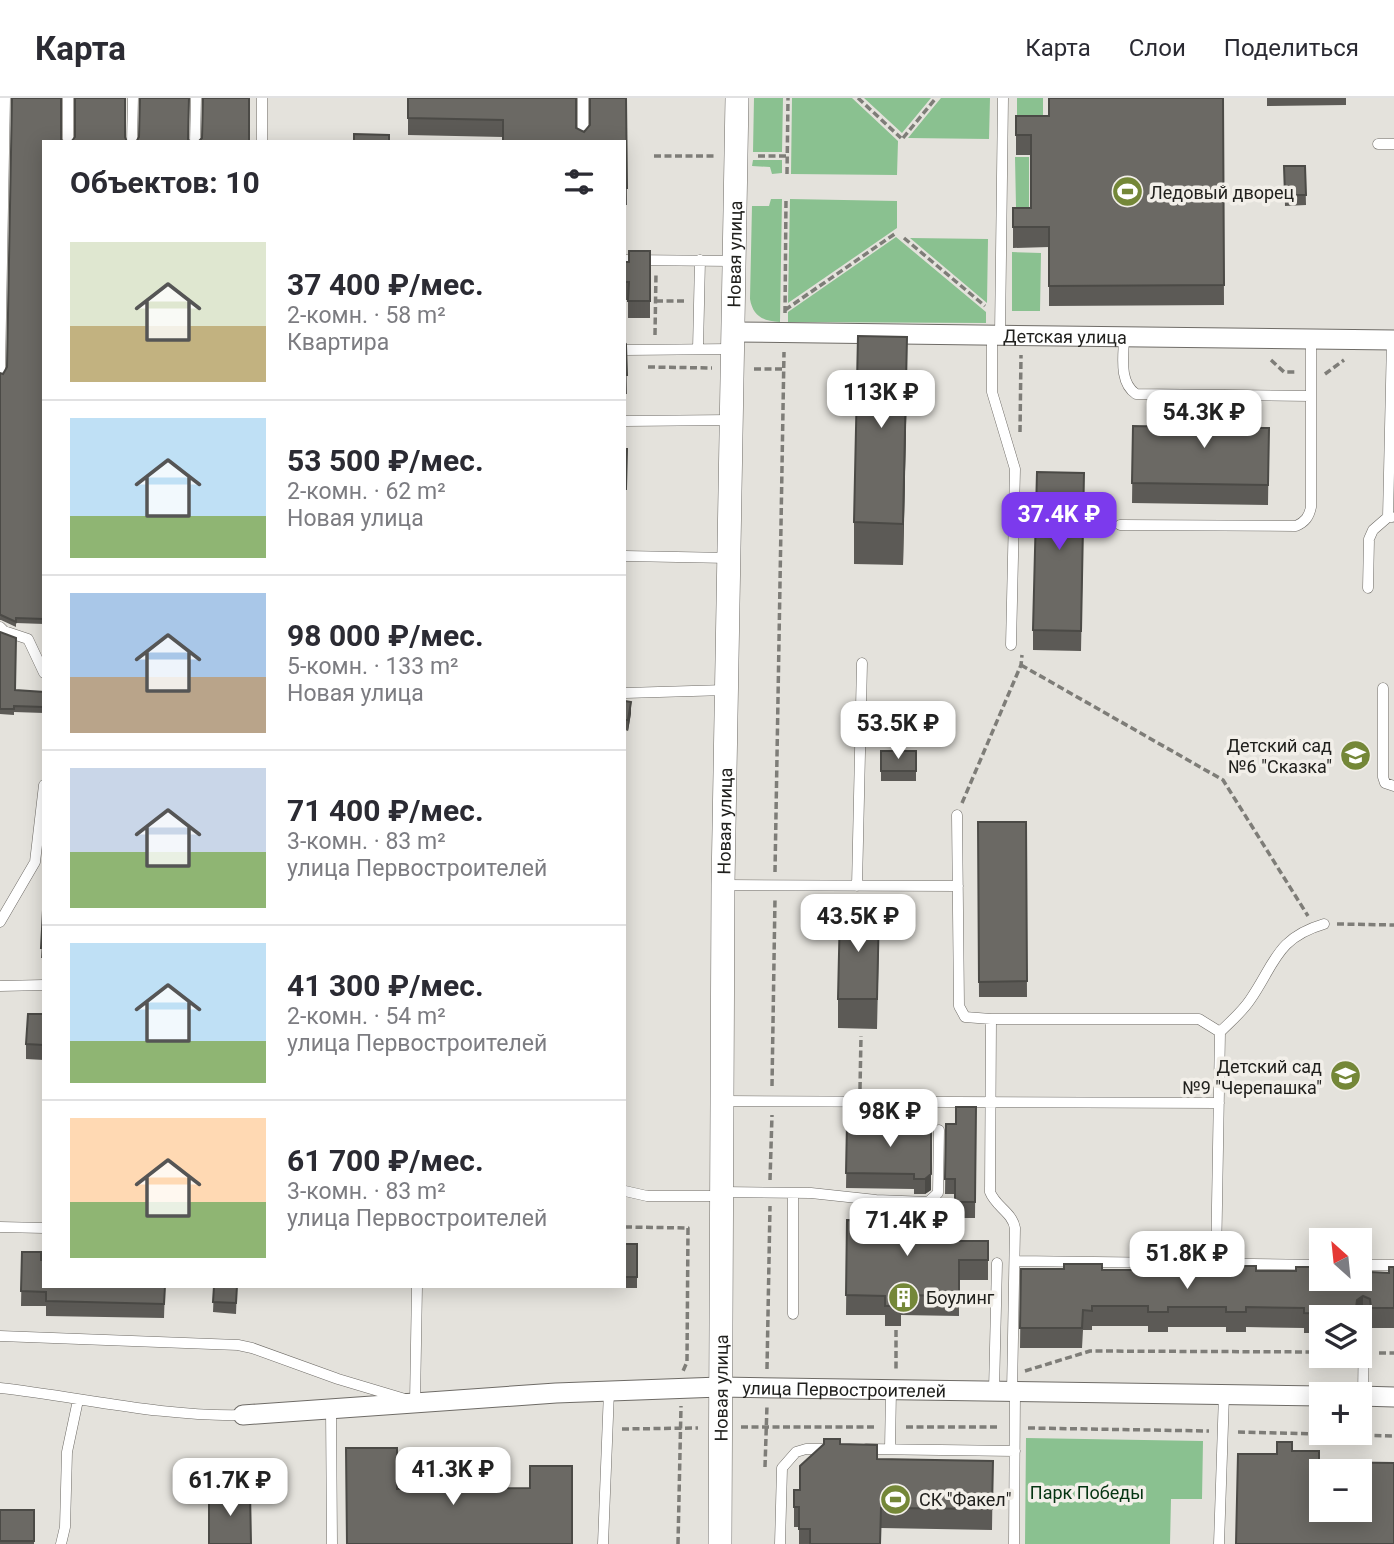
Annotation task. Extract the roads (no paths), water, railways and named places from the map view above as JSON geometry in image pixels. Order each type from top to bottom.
[{"type":"street","name":"Новая улица","points":[[720,1544],[723,885],[737,98]]},
{"type":"street","name":"Детская улица","points":[[734,340],[997,329],[1124,336],[1393,340]]},
{"type":"street","name":"улица Первостроителей","points":[[243,1415],[609,1390],[720,1387],[1309,1396]]},
{"type":"street","points":[[1372,1396],[1394,1397]]},
{"type":"lane","points":[[0,372],[5,98]]},
{"type":"lane","points":[[68,98],[68,140]]},
{"type":"lane","points":[[132,140],[133,98]]},
{"type":"lane","points":[[195,140],[196,98]]},
{"type":"lane","points":[[261,140],[262,98]]},
{"type":"lane","points":[[583,98],[583,140]]},
{"type":"lane","points":[[1003,98],[997,329],[992,357],[992,392],[1015,468],[1011,645]]},
{"type":"lane","points":[[1378,144],[1394,144]]},
{"type":"lane","points":[[626,260],[735,261]]},
{"type":"lane","points":[[698,349],[700,260]]},
{"type":"lane","points":[[1124,336],[1125,377],[1130,390],[1136,394],[1311,396]]},
{"type":"lane","points":[[1120,525],[1296,526],[1303,523],[1309,516],[1311,507],[1311,338]]},
{"type":"lane","points":[[626,350],[698,349],[734,340]]},
{"type":"lane","points":[[1368,588],[1369,539],[1373,530],[1391,517],[1393,340]]},
{"type":"lane","points":[[626,421],[732,420]]},
{"type":"lane","points":[[626,556],[729,558]]},
{"type":"lane","points":[[0,627],[4,631],[28,639],[42,669]]},
{"type":"lane","points":[[857,886],[862,663]]},
{"type":"lane","points":[[1383,688],[1383,777],[1385,783],[1394,786]]},
{"type":"lane","points":[[626,693],[727,690]]},
{"type":"lane","points":[[0,922],[35,862],[42,802]]},
{"type":"lane","points":[[957,815],[960,1012],[971,1019],[1199,1018],[1220,1032]]},
{"type":"lane","points":[[723,885],[958,886]]},
{"type":"lane","points":[[1216,1263],[1220,1032],[1249,1001],[1279,950],[1297,935],[1319,925]]},
{"type":"lane","points":[[0,986],[42,985]]},
{"type":"lane","points":[[992,1019],[990,1192],[995,1202],[1015,1223],[1013,1370],[1007,1391]]},
{"type":"lane","points":[[722,1101],[1219,1103]]},
{"type":"lane","points":[[626,1191],[647,1196],[793,1193],[928,1202],[938,1193],[939,1130]]},
{"type":"lane","points":[[793,1193],[793,1314]]},
{"type":"lane","points":[[0,1227],[42,1228]]},
{"type":"lane","points":[[1015,1261],[1309,1265]]},
{"type":"lane","points":[[997,1263],[1007,1391],[1015,1451],[1014,1544]]},
{"type":"lane","points":[[1372,1265],[1394,1265]]},
{"type":"lane","points":[[0,1336],[238,1345],[415,1402],[417,1288]]},
{"type":"lane","points":[[1364,1292],[1364,1297]]},
{"type":"lane","points":[[0,1388],[141,1410],[207,1416],[243,1415]]},
{"type":"lane","points":[[603,1544],[609,1390]]},
{"type":"lane","points":[[890,1450],[891,1390]]},
{"type":"lane","points":[[1219,1544],[1224,1394]]},
{"type":"lane","points":[[61,1544],[65,1527],[67,1452],[78,1400]]},
{"type":"lane","points":[[331,1408],[332,1544]]},
{"type":"lane","points":[[780,1544],[782,1468],[796,1452],[806,1449],[1015,1451]]},
{"type":"place","name":"Ледовый дворец","points":[[1127,192]]},
{"type":"place","name":"Детский сад №6 \"Сказка\"","points":[[1355,755]]},
{"type":"place","name":"Детский сад №9 \"Черепашка\"","points":[[1345,1076]]},
{"type":"place","name":"Боулинг","points":[[903,1297]]},
{"type":"place","name":"СК \"Факел\"","points":[[896,1499]]},
{"type":"park label","name":"Парк Победы","points":[[1087,1492]]}]
